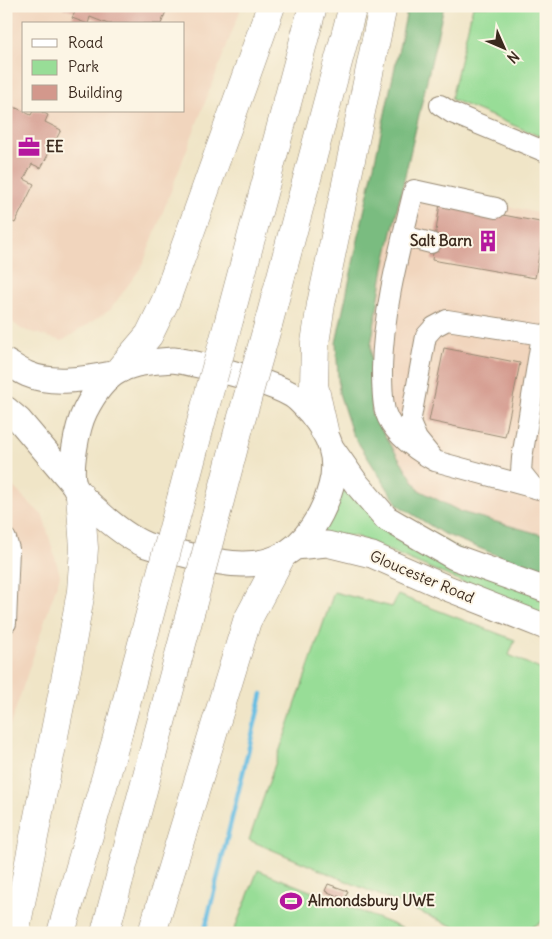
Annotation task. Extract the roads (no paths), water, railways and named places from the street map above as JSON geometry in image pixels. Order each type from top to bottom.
[{"type":"highway","points":[[116,371],[149,335],[166,300],[272,6]]},
{"type":"highway","points":[[61,933],[116,741],[313,6]]},
{"type":"highway","points":[[105,933],[353,6]]},
{"type":"highway","points":[[328,439],[314,385],[315,342],[321,304],[383,6]]},
{"type":"highway","points":[[15,933],[81,591],[84,548],[77,490]]},
{"type":"highway","points":[[152,933],[248,621],[288,552]]},
{"type":"main road","name":"Gloucester Road","points":[[116,371],[140,362],[173,360],[194,362],[274,386],[294,396],[304,406],[328,439],[356,483],[386,518],[454,558],[546,590]]},
{"type":"main road","points":[[6,362],[28,374],[48,379],[94,378],[116,371]]},
{"type":"main road","points":[[77,490],[74,457],[80,421],[87,407],[116,371]]},
{"type":"main road","points":[[6,409],[20,420],[77,490]]},
{"type":"main road","points":[[288,552],[309,532],[328,500],[334,476],[328,439]]},
{"type":"main road","name":"Gloucester Road","points":[[77,490],[107,520],[146,544],[219,563],[245,565],[266,562],[288,552],[327,544],[372,555],[447,588],[546,627]]},
{"type":"lane","points":[[440,105],[452,113],[546,152]]},
{"type":"lane","points":[[496,208],[414,190],[389,305],[382,351],[382,383],[385,412],[396,430],[414,449],[435,461],[540,489]]},
{"type":"lane","points":[[403,236],[431,243]]},
{"type":"lane","points":[[435,461],[417,439],[410,423],[426,336],[434,327],[447,320],[544,334],[538,412],[522,458],[521,472],[540,489]]},
{"type":"lane","points":[[6,539],[9,549],[6,623]]},
{"type":"waterway","points":[[204,933],[262,694]]},
{"type":"place","name":"EE","points":[[29,147]]},
{"type":"place","name":"Salt Barn","points":[[488,241]]},
{"type":"place","name":"Almondsbury UWE","points":[[291,901]]}]
